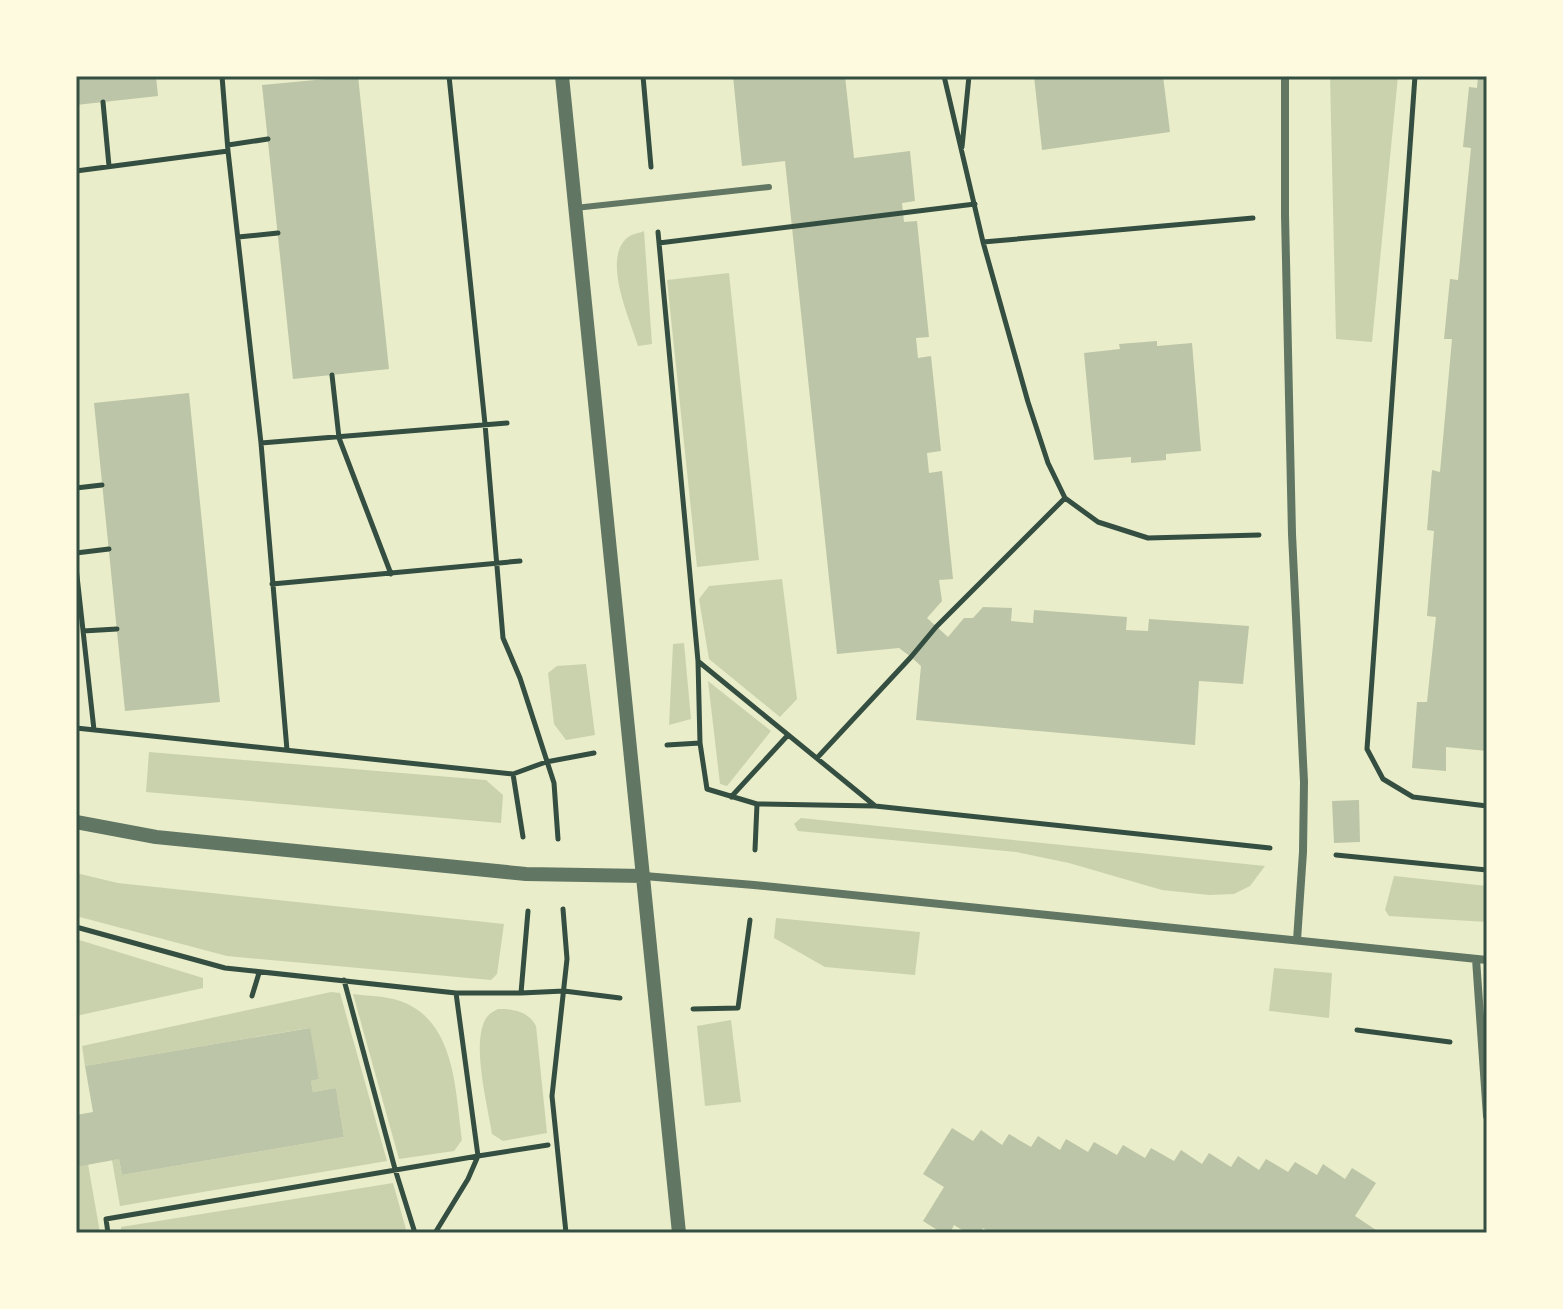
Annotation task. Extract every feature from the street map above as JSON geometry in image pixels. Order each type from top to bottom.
[{"type":"street","points":[[562,76],[679,1233]]},
{"type":"street","points":[[1285,76],[1292,534],[1304,782],[1297,940]]},
{"type":"street","points":[[76,822],[156,837],[561,877],[644,876],[754,885],[1487,960]]},
{"type":"street","points":[[1476,959],[1487,1116]]},
{"type":"lane","points":[[575,208],[769,187]]},
{"type":"path","points":[[222,76],[261,443],[287,750]]},
{"type":"path","points":[[449,76],[485,424],[503,638],[520,678],[554,783],[567,959],[552,1096],[566,1233]]},
{"type":"path","points":[[643,76],[698,661],[700,743]]},
{"type":"path","points":[[944,76],[983,242],[1028,402],[1048,463],[1065,498],[1098,522],[1148,538],[1292,534]]},
{"type":"path","points":[[961,152],[969,76]]},
{"type":"path","points":[[1415,76],[1367,749],[1383,779],[1413,797],[1487,806]]},
{"type":"path","points":[[103,102],[109,166]]},
{"type":"path","points":[[76,171],[268,139]]},
{"type":"path","points":[[659,243],[975,204]]},
{"type":"path","points":[[983,242],[1285,215]]},
{"type":"path","points":[[238,237],[278,233]]},
{"type":"path","points":[[332,375],[339,438],[391,574]]},
{"type":"path","points":[[261,443],[507,423]]},
{"type":"path","points":[[76,488],[102,485]]},
{"type":"path","points":[[817,758],[936,627],[1065,498]]},
{"type":"path","points":[[76,553],[109,549]]},
{"type":"path","points":[[272,584],[520,561]]},
{"type":"path","points":[[76,567],[94,730]]},
{"type":"path","points":[[83,631],[117,629]]},
{"type":"path","points":[[698,661],[875,806]]},
{"type":"path","points":[[76,728],[513,774]]},
{"type":"path","points":[[731,797],[788,735]]},
{"type":"path","points":[[757,804],[875,806],[1487,870]]},
{"type":"path","points":[[76,927],[168,955],[225,968],[456,993],[521,993]]},
{"type":"path","points":[[252,996],[259,973]]},
{"type":"path","points":[[344,980],[415,1233]]},
{"type":"path","points":[[435,1233],[468,1179],[478,1156],[456,993]]},
{"type":"path","points":[[1357,1030],[1481,1046]]},
{"type":"path","points":[[108,1233],[106,1219],[548,1145]]},
{"type":"green space","points":[[1330,76],[1398,76],[1372,342],[1336,339]]},
{"type":"green space","points":[[644,231],[652,344],[638,346],[620,290],[617,260],[627,238]]},
{"type":"green space","points":[[729,273],[759,560],[697,567],[667,280]]},
{"type":"green space","points":[[782,579],[797,699],[780,717],[709,659],[699,599],[709,586]]},
{"type":"green space","points":[[684,643],[691,719],[669,725],[673,644]]},
{"type":"green space","points":[[586,664],[595,735],[566,740],[554,724],[548,673],[557,666]]},
{"type":"green space","points":[[708,681],[771,731],[727,786],[720,784]]},
{"type":"green space","points":[[149,752],[486,780],[503,795],[501,823],[146,792]]},
{"type":"green space","points":[[801,818],[1265,866],[1250,886],[1234,894],[1209,895],[1162,890],[1069,863],[1016,852],[798,831],[794,824]]},
{"type":"green space","points":[[76,873],[118,883],[504,924],[497,974],[491,980],[227,956],[76,916]]},
{"type":"green space","points":[[1394,876],[1487,886],[1487,922],[1389,916],[1385,910]]},
{"type":"green space","points":[[776,918],[920,932],[915,975],[825,967],[774,938]]},
{"type":"green space","points":[[76,939],[203,978],[203,988],[76,1016]]},
{"type":"green space","points":[[1274,968],[1332,973],[1329,1018],[1269,1011]]},
{"type":"green space","points":[[331,992],[340,993],[387,1161],[120,1206],[112,1160],[119,1159],[122,1175],[344,1137],[336,1088],[313,1092],[311,1081],[319,1079],[309,1028],[85,1066],[82,1046]]},
{"type":"green space","points":[[353,994],[397,1000],[416,1009],[431,1022],[442,1039],[454,1078],[462,1140],[454,1151],[399,1159]]},
{"type":"green space","points":[[498,1009],[520,1012],[536,1026],[547,1133],[503,1141],[492,1134],[480,1041],[487,1017]]},
{"type":"green space","points":[[731,1020],[741,1102],[705,1106],[697,1026]]},
{"type":"green space","points":[[88,1164],[100,1233],[76,1233],[76,1167]]},
{"type":"green space","points":[[393,1183],[407,1233],[121,1233],[121,1227]]},
{"type":"building","points":[[76,76],[156,76],[158,96],[76,105]]},
{"type":"building","points":[[358,76],[389,369],[293,379],[262,85]]},
{"type":"building","points":[[733,76],[845,76],[854,158],[910,151],[915,201],[902,203],[904,222],[917,221],[929,337],[916,338],[918,358],[931,356],[941,451],[927,453],[929,473],[942,471],[953,579],[939,580],[942,601],[927,618],[948,637],[964,618],[973,618],[983,607],[1012,608],[1011,621],[1033,623],[1034,610],[1127,617],[1126,630],[1148,631],[1149,619],[1249,626],[1243,684],[1199,681],[1195,745],[916,720],[921,666],[911,657],[899,648],[837,654],[785,161],[742,166]]},
{"type":"building","points":[[1034,76],[1163,76],[1170,132],[1042,150]]},
{"type":"building","points":[[1478,76],[1487,76],[1487,751],[1446,747],[1446,771],[1412,768],[1417,702],[1427,702],[1436,617],[1427,616],[1434,531],[1427,530],[1432,470],[1440,472],[1452,339],[1444,339],[1450,279],[1458,280],[1471,148],[1463,147],[1469,87],[1477,88]]},
{"type":"building","points":[[1157,341],[1157,346],[1192,343],[1201,451],[1166,454],[1166,460],[1131,463],[1131,457],[1094,460],[1084,353],[1120,349],[1119,344]]},
{"type":"building","points":[[189,393],[220,702],[125,711],[94,403]]},
{"type":"building","points":[[1359,800],[1360,842],[1334,843],[1332,801]]},
{"type":"building","points":[[310,1028],[319,1079],[311,1081],[313,1092],[336,1088],[344,1137],[122,1175],[119,1159],[76,1167],[76,1115],[93,1112],[85,1066]]},
{"type":"building","points":[[952,1128],[973,1141],[981,1130],[1002,1145],[1009,1134],[1031,1147],[1038,1136],[1060,1150],[1066,1139],[1088,1152],[1094,1142],[1117,1155],[1123,1145],[1145,1158],[1151,1148],[1174,1161],[1181,1150],[1202,1164],[1209,1153],[1231,1167],[1238,1156],[1259,1170],[1266,1159],[1288,1172],[1295,1162],[1317,1175],[1323,1164],[1345,1179],[1352,1168],[1376,1183],[1355,1216],[1376,1230],[1374,1233],[1015,1233],[1011,1230],[1010,1233],[991,1233],[983,1228],[980,1233],[967,1233],[954,1225],[950,1233],[942,1233],[923,1221],[944,1187],[923,1174]]}]
